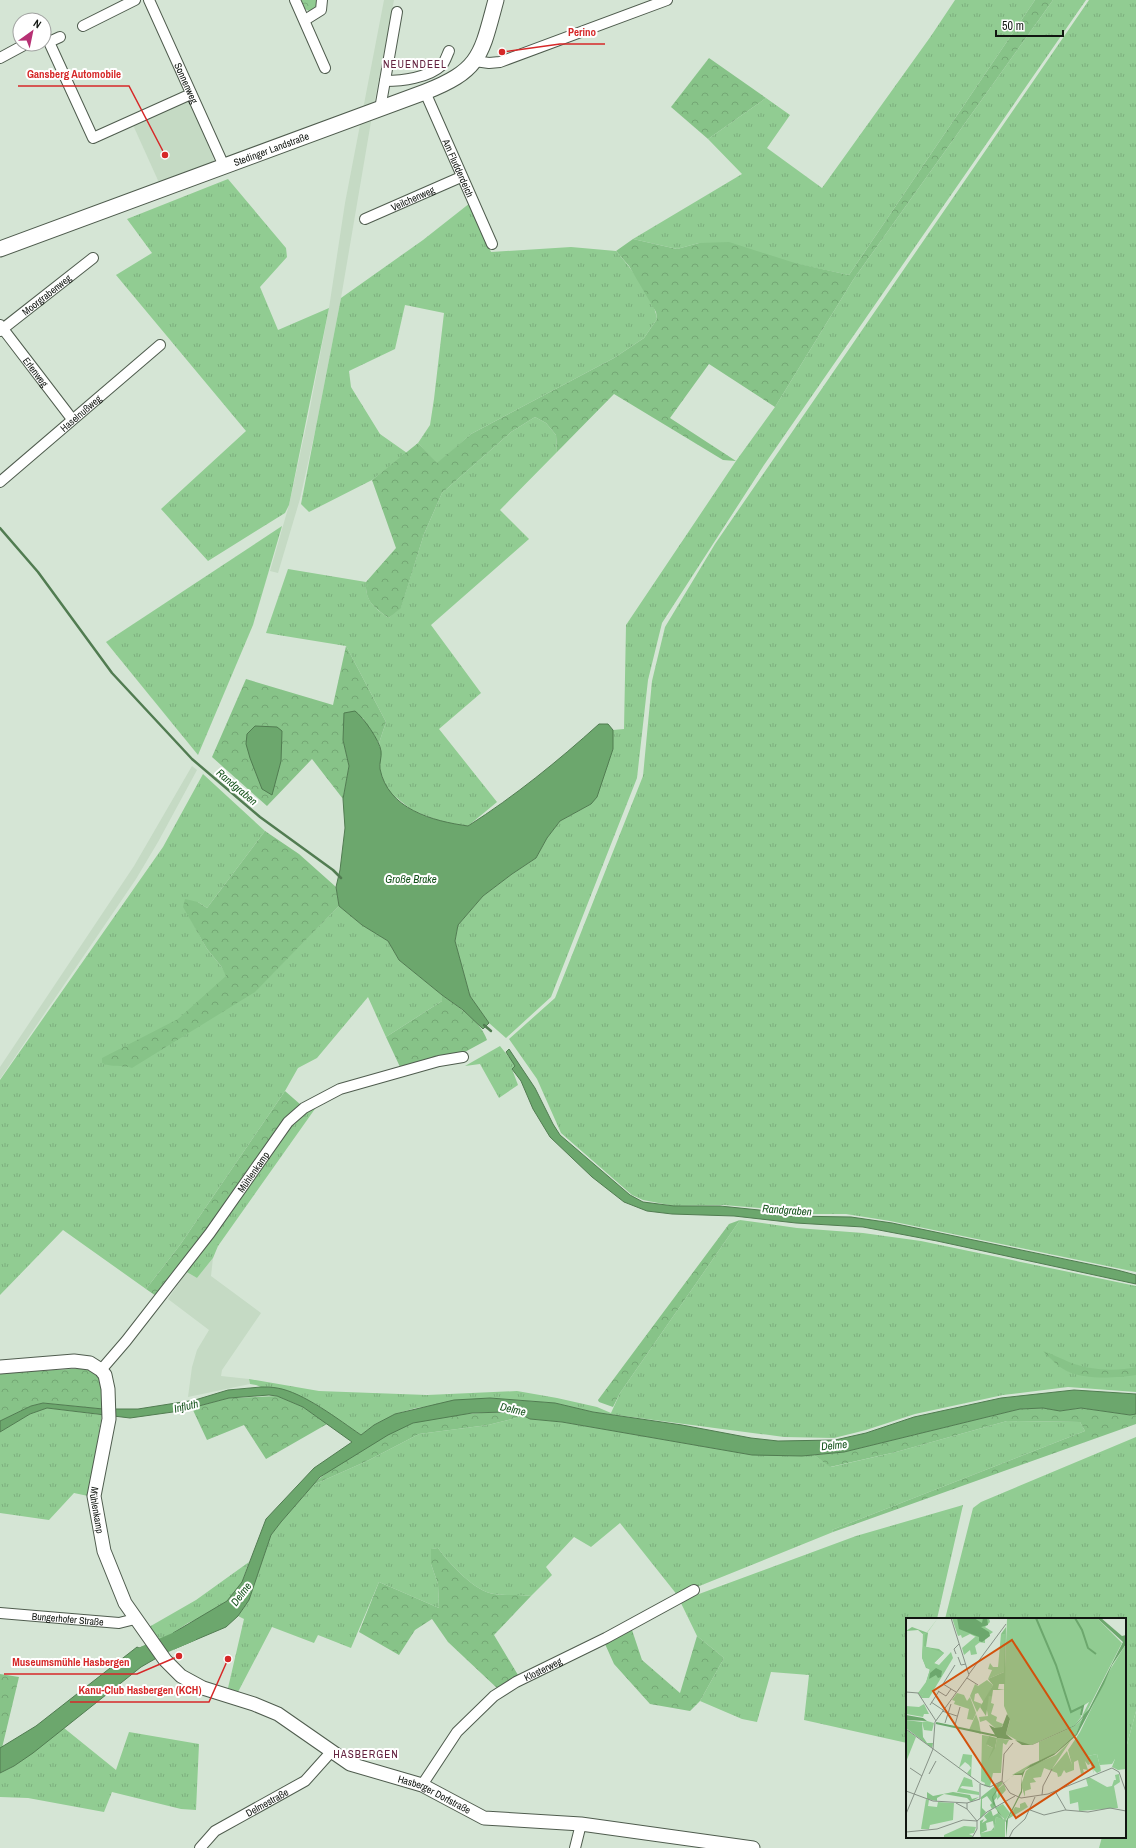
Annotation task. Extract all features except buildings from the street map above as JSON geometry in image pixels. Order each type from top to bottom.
[{"type":"main road","name":"Stedinger Landstraße","points":[[0,249],[380,109],[455,79],[475,61],[486,36],[496,0]]},
{"type":"street","points":[[83,26],[135,0]]},
{"type":"street","name":"Sonnenweg","points":[[149,0],[224,166]]},
{"type":"street","points":[[295,0],[325,68]]},
{"type":"street","points":[[305,20],[321,10],[322,0]]},
{"type":"street","points":[[475,61],[489,63],[500,62],[667,0]]},
{"type":"street","points":[[380,109],[397,12]]},
{"type":"street","points":[[52,38],[60,37]]},
{"type":"street","points":[[385,81],[407,81],[431,72],[442,65],[449,51]]},
{"type":"street","points":[[0,58],[12,52]]},
{"type":"street","points":[[52,52],[93,138],[191,94]]},
{"type":"street","name":"Am Fludderdeich","points":[[425,92],[461,177],[492,244]]},
{"type":"street","name":"Veilchenweg","points":[[364,219],[461,177]]},
{"type":"street","name":"Moorgrabenweg","points":[[1,328],[93,258]]},
{"type":"street","name":"Erlenweg","points":[[1,328],[72,418]]},
{"type":"street","name":"Haselnußweg","points":[[0,482],[72,418],[160,345]]},
{"type":"street","name":"Mühlenkamp","points":[[152,1642],[125,1603],[104,1551],[94,1496],[109,1419],[109,1404],[105,1376],[101,1370],[126,1341],[210,1233],[288,1122],[304,1108],[340,1089],[439,1061],[463,1057]]},
{"type":"street","points":[[0,1367],[74,1362],[90,1363],[101,1370]]},
{"type":"street","name":"Klosterweg","points":[[422,1785],[457,1732],[494,1696],[516,1682],[606,1638],[694,1590]]},
{"type":"street","name":"Bungerhofer Straße","points":[[0,1612],[119,1623],[136,1619]]},
{"type":"street","name":"Hasberger Dorfstraße","points":[[152,1642],[181,1676],[203,1688],[254,1704],[278,1714],[350,1764],[422,1785],[484,1818],[581,1824],[753,1848]]},
{"type":"street","name":"Delmestraße","points":[[200,1848],[215,1831],[305,1781],[331,1752]]},
{"type":"street","points":[[576,1848],[581,1824]]},
{"type":"shaded area","points":[[384,0],[394,0],[374,104],[341,298],[316,427],[300,499],[278,573],[270,571],[289,505],[309,413],[329,308],[345,203]]},
{"type":"shaded area","points":[[189,98],[216,165],[161,187],[133,125]]},
{"type":"shaded area","points":[[192,766],[197,770],[136,879],[0,1079],[0,1067],[134,866]]},
{"type":"shaded area","points":[[213,1258],[211,1276],[261,1313],[222,1370],[221,1376],[249,1379],[250,1384],[188,1397],[192,1367],[197,1350],[209,1330],[168,1299],[181,1280],[185,1271],[197,1278]]},
{"type":"green space","points":[[301,0],[319,0],[317,8],[311,12],[305,9]]},
{"type":"green space","points":[[955,0],[1035,0],[849,275],[699,243],[677,249],[633,239],[742,174],[708,139],[766,98],[790,115],[767,148],[822,188]]},
{"type":"green space","points":[[1035,0],[1053,0],[853,280],[775,407],[709,364],[670,418],[736,461],[723,460],[614,394],[557,452],[556,435],[546,423],[535,417],[511,432],[442,493],[424,534],[401,608],[389,618],[375,607],[367,595],[366,582],[396,548],[372,480],[418,443],[437,463],[471,434],[614,358],[644,338],[657,319],[656,312],[629,266],[616,251],[633,239],[677,249],[699,243],[729,242],[795,263],[849,275]]},
{"type":"green space","points":[[1053,0],[1086,0],[764,465],[662,623],[648,680],[637,778],[551,997],[506,1038],[489,1023],[470,996],[455,941],[458,925],[483,896],[536,858],[547,838],[560,821],[591,804],[613,749],[613,730],[624,729],[626,625],[736,461],[775,407],[853,280]]},
{"type":"green space","points":[[1089,0],[1136,0],[1136,1272],[890,1221],[846,1214],[792,1214],[760,1208],[723,1205],[674,1206],[643,1200],[632,1195],[561,1133],[537,1079],[509,1039],[555,998],[643,776],[652,681],[665,627],[715,544]]},
{"type":"green space","points":[[709,58],[766,98],[708,139],[671,107]]},
{"type":"green space","points":[[228,179],[286,248],[287,257],[260,287],[278,330],[329,308],[289,505],[285,513],[208,561],[161,509],[246,431],[116,275],[152,253],[127,219]]},
{"type":"green space","points":[[470,203],[491,252],[571,247],[616,251],[635,274],[647,293],[652,302],[657,319],[644,338],[614,358],[471,434],[437,464],[418,443],[430,425],[444,313],[405,305],[395,349],[349,371],[351,387],[380,434],[407,453],[372,480],[309,512],[301,504],[341,298],[423,240]]},
{"type":"green space","points":[[535,417],[546,423],[556,435],[557,452],[500,510],[529,539],[431,625],[481,693],[439,729],[497,802],[468,826],[446,823],[413,811],[387,790],[379,768],[381,752],[379,743],[386,722],[346,646],[266,633],[288,569],[366,582],[366,589],[369,599],[379,611],[389,618],[401,607],[424,534],[442,493],[511,432]]},
{"type":"green space","points":[[282,526],[253,625],[198,755],[106,642]]},
{"type":"green space","points":[[346,646],[386,722],[379,743],[368,729],[363,718],[343,740],[349,766],[343,799],[312,759],[267,806],[212,757],[246,679],[333,705]]},
{"type":"green space","points":[[203,774],[265,831],[207,908],[198,902],[184,907],[207,949],[227,976],[255,991],[339,906],[362,925],[388,941],[399,960],[442,995],[442,1001],[386,1037],[368,997],[317,1058],[298,1068],[285,1091],[180,1245],[146,1289],[63,1230],[0,1295],[0,1080],[163,847]]},
{"type":"green space","points":[[265,831],[299,854],[336,887],[339,906],[255,992],[132,1068],[102,1063],[102,1058],[178,1019],[226,976],[221,966],[207,949],[183,907],[185,899],[198,902],[207,908]]},
{"type":"green space","points":[[442,995],[474,1020],[484,1033],[487,1040],[463,1053],[401,1069],[386,1037],[442,1001]]},
{"type":"green space","points":[[500,1046],[516,1066],[512,1069],[518,1085],[499,1098],[480,1064],[465,1066]]},
{"type":"green space","points":[[285,1091],[301,1105],[156,1296],[146,1289],[180,1245]]},
{"type":"green space","points":[[317,1106],[218,1246],[213,1258],[197,1278],[185,1271],[287,1128],[299,1115]]},
{"type":"green space","points":[[740,1220],[797,1228],[863,1233],[921,1241],[1136,1286],[1136,1392],[1068,1387],[1003,1395],[915,1414],[866,1430],[834,1438],[784,1437],[593,1412],[555,1403],[490,1398],[416,1408],[395,1414],[374,1425],[361,1435],[315,1404],[278,1388],[261,1387],[250,1384],[249,1379],[319,1391],[427,1395],[517,1391],[597,1407],[611,1413],[620,1393]]},
{"type":"green space","points":[[740,1220],[620,1393],[613,1407],[599,1402],[598,1400],[729,1224]]},
{"type":"green space","points":[[1043,1351],[1085,1367],[1111,1370],[1136,1367],[1136,1375],[1101,1378],[1074,1374],[1060,1367]]},
{"type":"green space","points":[[89,1368],[103,1380],[103,1409],[43,1403],[31,1406],[0,1421],[0,1373]]},
{"type":"green space","points":[[277,1396],[303,1407],[327,1424],[266,1459],[244,1425],[207,1440],[192,1408],[229,1398]]},
{"type":"green space","points":[[47,1408],[102,1415],[88,1496],[74,1493],[49,1520],[0,1513],[0,1432],[30,1414]]},
{"type":"green space","points":[[1043,1408],[1061,1411],[1081,1408],[1130,1415],[1136,1414],[1136,1424],[833,1532],[832,1530],[1085,1431],[1080,1422],[1007,1421],[896,1452],[830,1467],[814,1455],[844,1452],[1020,1409]]},
{"type":"green space","points":[[504,1412],[524,1416],[488,1425],[419,1434],[367,1461],[313,1485],[339,1464],[390,1433],[412,1423],[446,1416]]},
{"type":"green space","points":[[524,1416],[530,1419],[562,1422],[752,1455],[814,1455],[831,1467],[896,1452],[1007,1421],[1080,1422],[1085,1431],[832,1530],[833,1532],[678,1596],[620,1523],[591,1547],[574,1537],[546,1567],[552,1575],[531,1596],[499,1595],[487,1592],[471,1583],[463,1576],[438,1548],[432,1549],[431,1564],[438,1584],[439,1608],[379,1582],[351,1648],[318,1635],[314,1643],[272,1627],[238,1692],[228,1688],[244,1619],[238,1616],[249,1600],[271,1535],[313,1485],[367,1461],[419,1434],[488,1425]]},
{"type":"green space","points":[[1136,1437],[1136,1711],[1126,1748],[1126,1618],[945,1618],[973,1508],[981,1502]]},
{"type":"green space","points":[[963,1505],[937,1618],[906,1618],[906,1743],[804,1720],[809,1675],[771,1672],[757,1722],[742,1719],[700,1701],[724,1658],[697,1636],[680,1601],[856,1536]]},
{"type":"green space","points":[[438,1548],[463,1576],[479,1588],[494,1594],[531,1596],[494,1635],[518,1675],[498,1689],[448,1642],[432,1619],[415,1630],[399,1655],[359,1632],[379,1582],[439,1608],[438,1584],[431,1564],[431,1549]]},
{"type":"green space","points":[[249,1562],[242,1582],[227,1601],[206,1615],[188,1623],[173,1633],[169,1638],[159,1642],[149,1627],[196,1600]]},
{"type":"green space","points":[[632,1630],[642,1660],[680,1693],[697,1636],[724,1658],[700,1701],[690,1711],[650,1704],[614,1664],[605,1644]]},
{"type":"green space","points":[[0,1674],[19,1677],[2,1748],[0,1748]]},
{"type":"green space","points":[[1136,1711],[1136,1848],[1099,1848],[1102,1838],[1126,1838],[1126,1748]]},
{"type":"green space","points":[[64,1728],[116,1770],[129,1732],[199,1744],[196,1810],[181,1809],[112,1792],[104,1812],[28,1798],[0,1797],[0,1773],[14,1766]]},
{"type":"water","name":"Große Brake","points":[[355,711],[378,741],[381,753],[380,769],[385,783],[392,794],[414,811],[440,821],[468,826],[503,803],[536,778],[599,724],[608,724],[613,730],[613,749],[597,797],[591,804],[560,821],[547,838],[536,858],[483,896],[458,925],[455,941],[470,996],[489,1023],[483,1029],[463,1010],[399,960],[388,941],[362,925],[339,906],[336,887],[340,870],[345,828],[343,799],[349,766],[343,740],[344,713]]},
{"type":"water","points":[[255,726],[277,727],[282,731],[281,761],[272,795],[262,789],[246,744],[247,734]]},
{"type":"water","points":[[509,1049],[535,1088],[560,1135],[630,1195],[643,1202],[674,1206],[720,1206],[759,1210],[791,1216],[851,1217],[892,1223],[1117,1270],[1136,1275],[1136,1284],[937,1241],[863,1227],[796,1223],[734,1216],[672,1214],[647,1211],[624,1202],[592,1177],[550,1137],[533,1109],[521,1081],[512,1069],[515,1066],[506,1052]]},
{"type":"water","name":"Influth","points":[[261,1387],[277,1388],[298,1395],[320,1407],[361,1435],[374,1425],[395,1414],[454,1400],[490,1398],[555,1403],[593,1412],[682,1425],[751,1438],[778,1441],[835,1440],[866,1433],[914,1417],[1001,1398],[1074,1390],[1136,1394],[1136,1414],[1130,1415],[1081,1408],[1060,1411],[1043,1408],[1020,1409],[844,1452],[802,1456],[752,1455],[562,1422],[530,1419],[524,1416],[504,1412],[472,1413],[413,1423],[388,1435],[320,1477],[271,1535],[249,1600],[238,1616],[226,1627],[174,1649],[169,1638],[173,1633],[227,1601],[242,1582],[266,1519],[314,1468],[352,1442],[303,1407],[277,1396],[269,1395],[229,1398],[180,1411],[130,1418],[47,1408],[30,1414],[0,1432],[0,1421],[31,1406],[43,1403],[103,1409],[138,1409],[195,1400],[228,1390]]},
{"type":"water","points":[[162,1642],[167,1652],[141,1667],[33,1753],[14,1766],[0,1773],[0,1748],[36,1726],[137,1647],[139,1648]]},
{"type":"waterway","name":"Randgraben","points":[[0,528],[38,572],[112,673],[192,759],[260,817],[333,870],[341,878]]},
{"type":"waterway","name":"Randgraben","points":[[484,1025],[491,1031]]},
{"type":"waterway","name":"Delme","points":[[144,1654],[190,1634]]},
{"type":"place","name":"Perino","points":[[502,52]]},
{"type":"place","name":"Gansberg Automobile","points":[[165,155]]},
{"type":"place","name":"Museumsmühle Hasbergen","points":[[179,1656]]},
{"type":"place","name":"Kanu-Club Hasbergen (KCH)","points":[[228,1659]]},
{"type":"district","name":"NEUENDEEL","points":[[415,64]]},
{"type":"district","name":"HASBERGEN","points":[[366,1754]]}]
